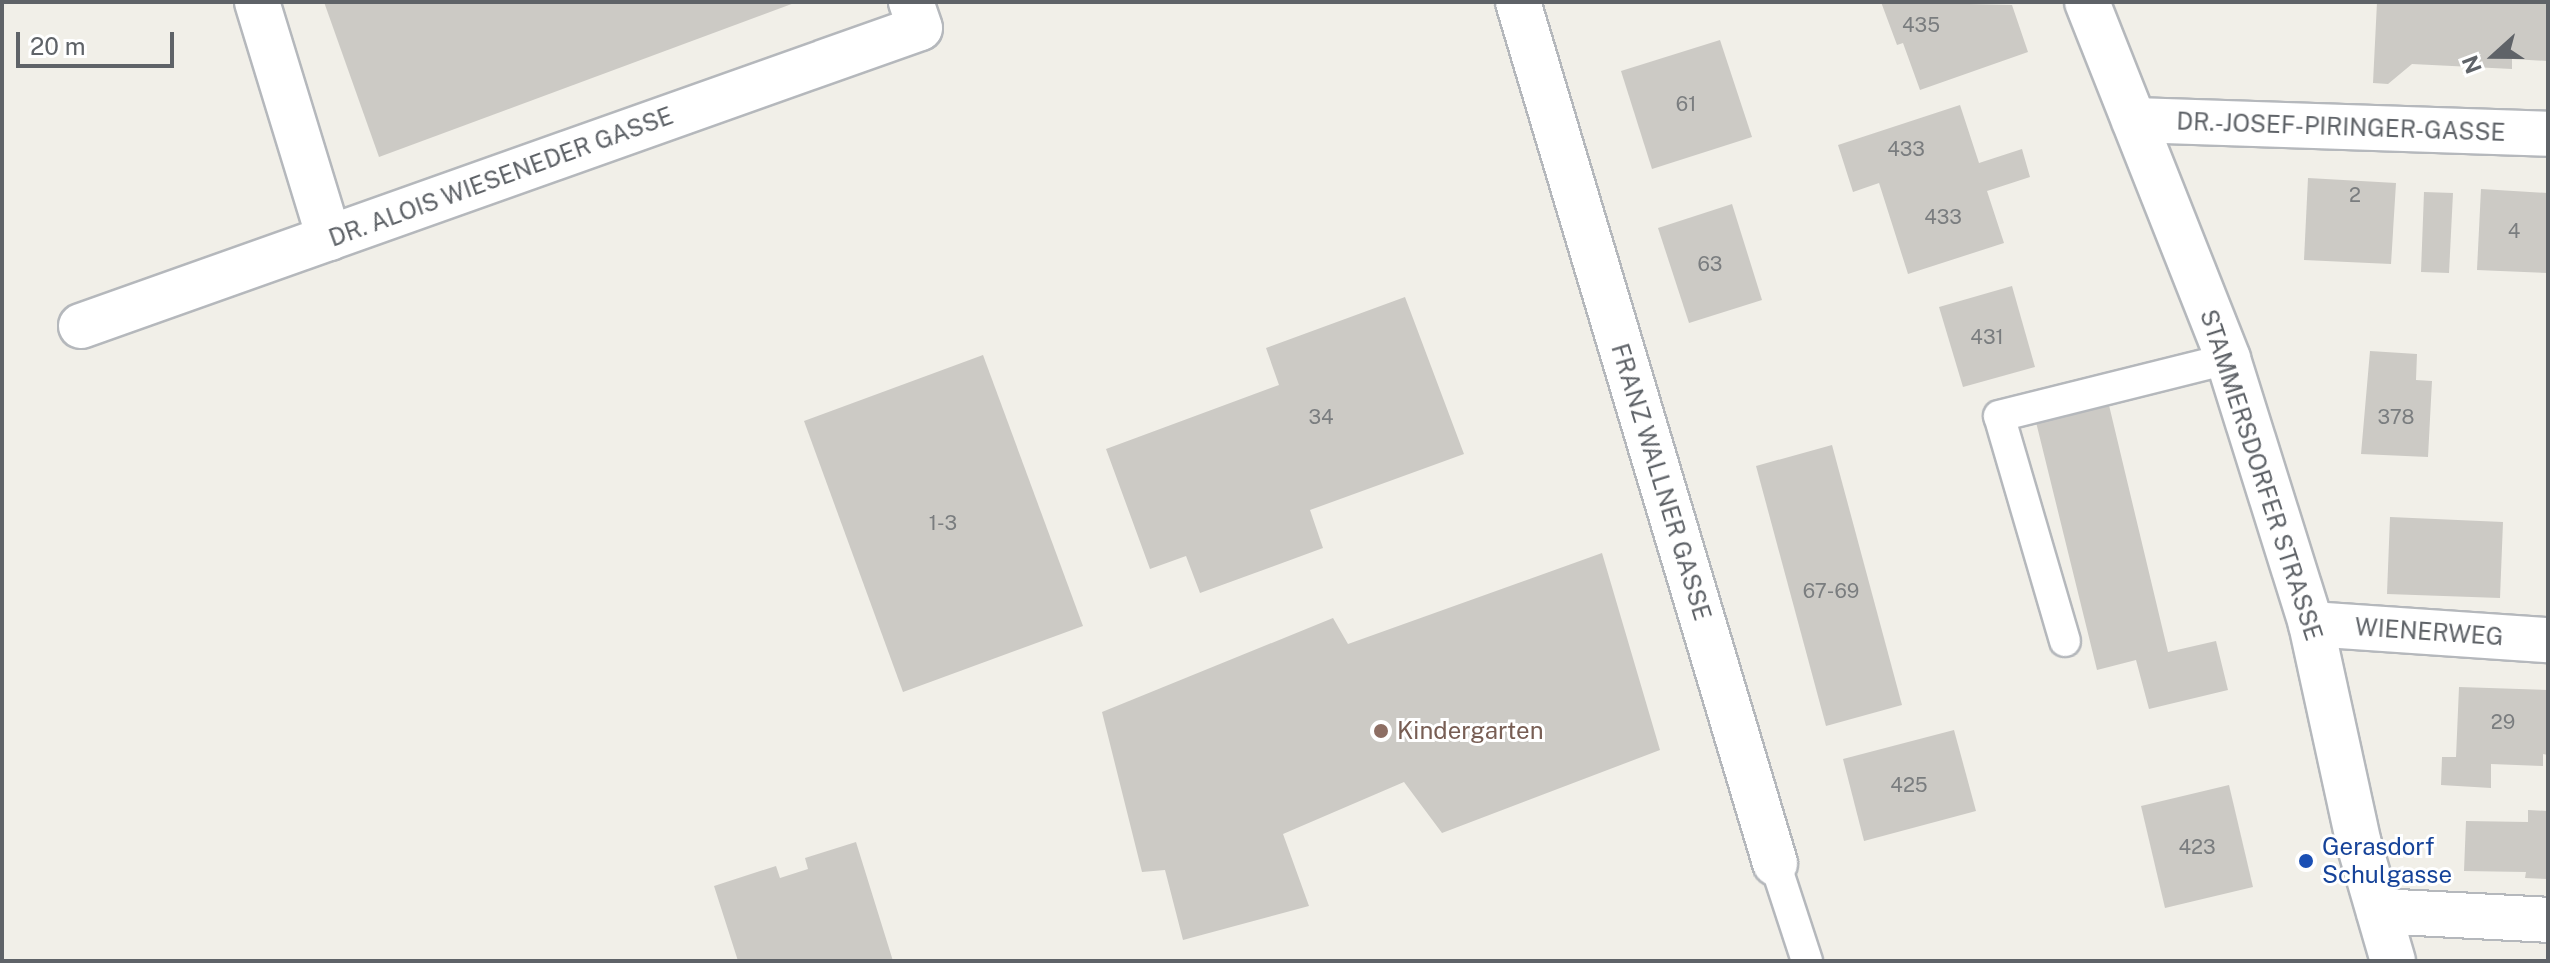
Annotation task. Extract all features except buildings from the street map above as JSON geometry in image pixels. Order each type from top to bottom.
[{"type":"street","points":[[257,2],[329,238]]},
{"type":"street","name":"FRANZ WALLNER GASSE","points":[[1518,2],[1775,863]]},
{"type":"street","name":"STAMMERSDORFER STRASSE","points":[[2087,2],[2228,359],[2311,624],[2393,961]]},
{"type":"street","name":"DR. ALOIS WIESENEDER GASSE","points":[[81,326],[329,238],[916,15]]},
{"type":"street","name":"DR.-JOSEF-PIRINGER-GASSE","points":[[2134,120],[2548,134]]},
{"type":"street","name":"WIENERWEG","points":[[2311,624],[2548,640]]},
{"type":"street","points":[[2379,911],[2548,920]]},
{"type":"lane","points":[[2065,641],[1999,416],[2228,359]]},
{"type":"lane","name":"FRANZ WALLNER GASSE","points":[[1775,863],[1807,961]]},
{"type":"place","name":"Kindergarten","points":[[1381,731]]},
{"type":"place","name":"Gerasdorf Schulgasse","points":[[2306,861]]}]
